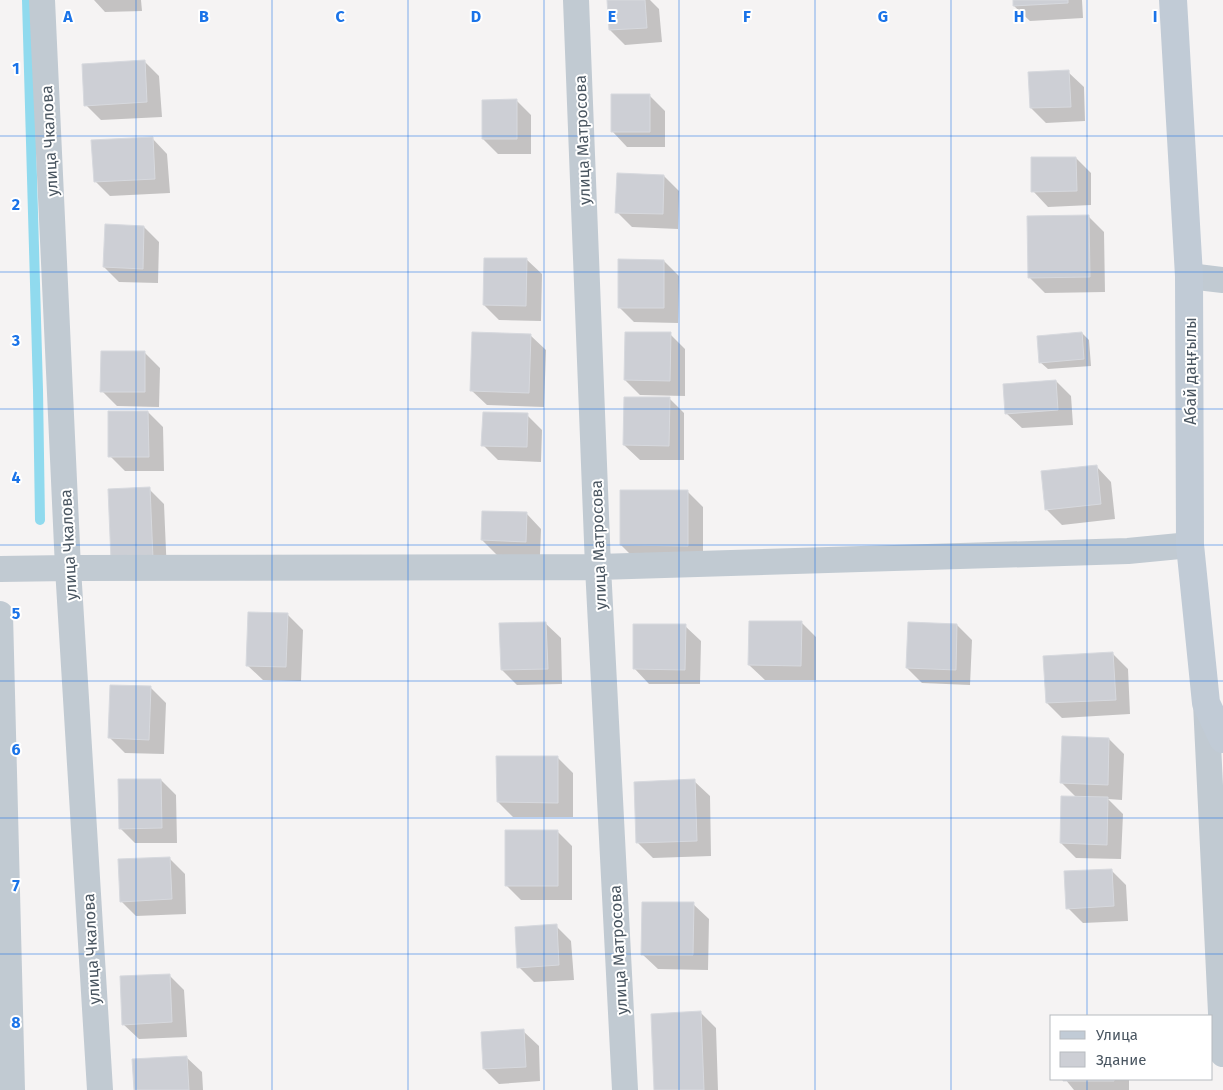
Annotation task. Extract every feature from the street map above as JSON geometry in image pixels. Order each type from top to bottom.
[{"type":"street","name":"улица Чкалова","points":[[42,0],[68,568],[100,1090]]},
{"type":"street","name":"улица Матросова","points":[[576,0],[598,567],[625,1090]]},
{"type":"street","name":"Абай даңғылы","points":[[1173,0],[1189,276],[1190,546],[1206,703],[1223,739]]},
{"type":"street","points":[[1189,276],[1223,280]]},
{"type":"street","points":[[0,569],[598,567],[1128,551],[1190,546]]},
{"type":"street","points":[[0,614],[12,1090]]},
{"type":"street","points":[[1206,703],[1223,1054]]},
{"type":"building","points":[[607,0],[645,0],[647,28],[609,30]]},
{"type":"building","points":[[1013,0],[1068,0],[1068,3],[1013,6]]},
{"type":"building","points":[[145,60],[147,102],[84,106],[82,64]]},
{"type":"building","points":[[1069,70],[1071,107],[1030,108],[1028,72]]},
{"type":"building","points":[[611,94],[650,94],[650,132],[611,132]]},
{"type":"building","points":[[517,99],[517,139],[482,139],[482,100]]},
{"type":"building","points":[[153,137],[155,179],[94,182],[91,140]]},
{"type":"building","points":[[1031,157],[1076,157],[1077,191],[1031,192]]},
{"type":"building","points":[[617,173],[664,175],[663,214],[615,213]]},
{"type":"building","points":[[1089,215],[1090,277],[1028,278],[1027,216]]},
{"type":"building","points":[[105,224],[144,226],[143,269],[103,267]]},
{"type":"building","points":[[484,258],[527,258],[526,306],[483,305]]},
{"type":"building","points":[[618,259],[664,260],[664,308],[618,308]]},
{"type":"building","points":[[472,332],[531,334],[529,393],[470,391]]},
{"type":"building","points":[[625,332],[671,332],[670,381],[624,380]]},
{"type":"building","points":[[1082,332],[1084,359],[1039,363],[1037,336]]},
{"type":"building","points":[[101,351],[145,351],[145,392],[100,392]]},
{"type":"building","points":[[1056,380],[1058,410],[1005,414],[1003,384]]},
{"type":"building","points":[[624,397],[670,397],[669,446],[623,445]]},
{"type":"building","points":[[108,411],[148,411],[149,457],[108,457]]},
{"type":"building","points":[[483,412],[528,413],[527,447],[481,446]]},
{"type":"building","points":[[1097,465],[1101,504],[1045,510],[1041,471]]},
{"type":"building","points":[[150,487],[153,559],[111,561],[108,489]]},
{"type":"building","points":[[620,490],[688,490],[688,546],[620,545]]},
{"type":"building","points":[[482,511],[527,512],[526,542],[481,540]]},
{"type":"building","points":[[248,612],[288,613],[286,667],[246,666]]},
{"type":"building","points":[[749,621],[802,621],[801,666],[748,665]]},
{"type":"building","points":[[546,622],[548,669],[501,670],[499,623]]},
{"type":"building","points":[[908,622],[957,624],[956,670],[906,668]]},
{"type":"building","points":[[633,624],[686,624],[685,670],[633,669]]},
{"type":"building","points":[[1113,652],[1116,700],[1046,703],[1043,656]]},
{"type":"building","points":[[110,685],[151,686],[149,740],[108,738]]},
{"type":"building","points":[[1062,736],[1109,738],[1108,785],[1060,783]]},
{"type":"building","points":[[496,756],[558,756],[558,803],[497,802]]},
{"type":"building","points":[[118,779],[161,779],[162,828],[119,829]]},
{"type":"building","points":[[695,779],[697,841],[636,843],[634,782]]},
{"type":"building","points":[[1061,796],[1108,797],[1107,845],[1060,843]]},
{"type":"building","points":[[505,830],[558,830],[558,886],[505,886]]},
{"type":"building","points":[[170,857],[172,899],[120,902],[118,859]]},
{"type":"building","points":[[1112,869],[1114,906],[1066,909],[1064,871]]},
{"type":"building","points":[[642,902],[694,902],[693,955],[641,955]]},
{"type":"building","points":[[557,924],[559,965],[517,968],[515,927]]},
{"type":"building","points":[[170,974],[172,1022],[122,1025],[120,976]]},
{"type":"building","points":[[701,1011],[704,1090],[654,1090],[651,1014]]},
{"type":"building","points":[[524,1029],[526,1067],[483,1069],[481,1032]]},
{"type":"building","points":[[187,1056],[189,1090],[134,1090],[132,1059]]},
{"type":"building","points":[[1063,1080],[1114,1080],[1114,1081]]},
{"type":"waterway","points":[[27,0],[40,520]]}]
